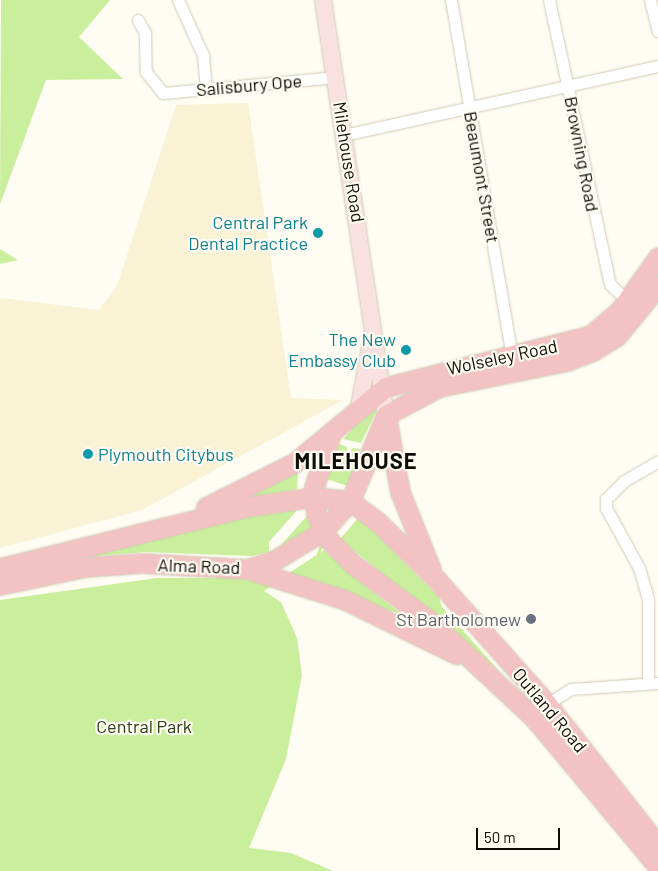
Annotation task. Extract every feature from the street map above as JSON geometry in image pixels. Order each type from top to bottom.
[{"type":"main road","name":"Milehouse Road","points":[[322,0],[336,77],[374,324],[386,387]]},
{"type":"main road","name":"Wolseley Road","points":[[330,437],[358,407],[386,387],[591,335],[627,301],[658,257]]},
{"type":"main road","name":"Wolseley Road","points":[[386,415],[410,399],[439,387],[568,361],[593,351],[617,336],[658,286]]},
{"type":"main road","name":"Milehouse Road","points":[[358,407],[374,324]]},
{"type":"main road","name":"Outland Road","points":[[386,387],[386,415],[400,492],[437,580]]},
{"type":"main road","name":"Alma Road","points":[[0,585],[94,566],[247,569],[275,560],[323,531],[350,501],[386,415]]},
{"type":"main road","name":"Outland Road","points":[[330,437],[316,473],[314,497],[323,531],[354,565],[429,620],[534,718],[658,867]]},
{"type":"main road","points":[[175,521],[258,484],[330,437]]},
{"type":"main road","points":[[0,568],[175,521],[314,497],[350,501]]},
{"type":"main road","name":"Outland Road","points":[[350,501],[378,521],[437,580],[547,704],[658,845]]},
{"type":"main road","name":"Outland Road","points":[[247,569],[344,599],[477,666]]},
{"type":"street","points":[[178,0],[203,55],[206,89]]},
{"type":"street","name":"Beaumont Street","points":[[451,0],[512,355]]},
{"type":"street","name":"Browning Road","points":[[549,0],[610,284],[627,301]]},
{"type":"street","points":[[650,0],[658,31]]},
{"type":"street","name":"Salisbury Ope","points":[[138,20],[145,33],[146,72],[163,93],[336,77]]},
{"type":"street","points":[[344,135],[471,109],[658,66]]},
{"type":"street","points":[[547,704],[571,689],[653,682],[653,597],[606,508],[606,500],[624,481],[658,461]]},
{"type":"shaded area","points":[[248,103],[291,398],[343,400],[142,510],[0,548],[0,298],[99,310],[117,286],[176,105]]},
{"type":"green space","points":[[1,0],[110,0],[79,37],[123,79],[46,80],[0,204]]},
{"type":"green space","points":[[0,249],[18,260],[0,264]]},
{"type":"green space","points":[[379,406],[361,443],[343,439],[360,420]]},
{"type":"green space","points":[[339,444],[347,447],[347,457],[353,448],[360,449],[348,486],[326,479]]},
{"type":"green space","points":[[298,470],[297,489],[239,503],[238,500]]},
{"type":"green space","points":[[298,509],[269,542],[269,552],[252,556],[145,552],[75,558],[239,517]]},
{"type":"green space","points":[[308,513],[316,527],[279,547],[307,516]]},
{"type":"green space","points":[[359,517],[439,597],[442,607],[500,672],[345,543],[341,538]]},
{"type":"green space","points":[[320,545],[323,546],[311,583],[308,582]]},
{"type":"green space","points":[[324,550],[355,578],[403,615],[286,575]]},
{"type":"green space","name":"Central Park","points":[[157,578],[237,578],[273,585],[264,591],[281,602],[297,638],[302,675],[286,759],[249,848],[291,853],[333,871],[0,871],[0,600]]},
{"type":"place","name":"Central Park Dental Practice","points":[[318,233]]},
{"type":"place","name":"The New Embassy Club","points":[[406,350]]},
{"type":"place","name":"Plymouth Citybus","points":[[88,454]]},
{"type":"place","name":"St Bartholomew","points":[[531,619]]},
{"type":"district","name":"MILEHOUSE","points":[[356,461]]}]
